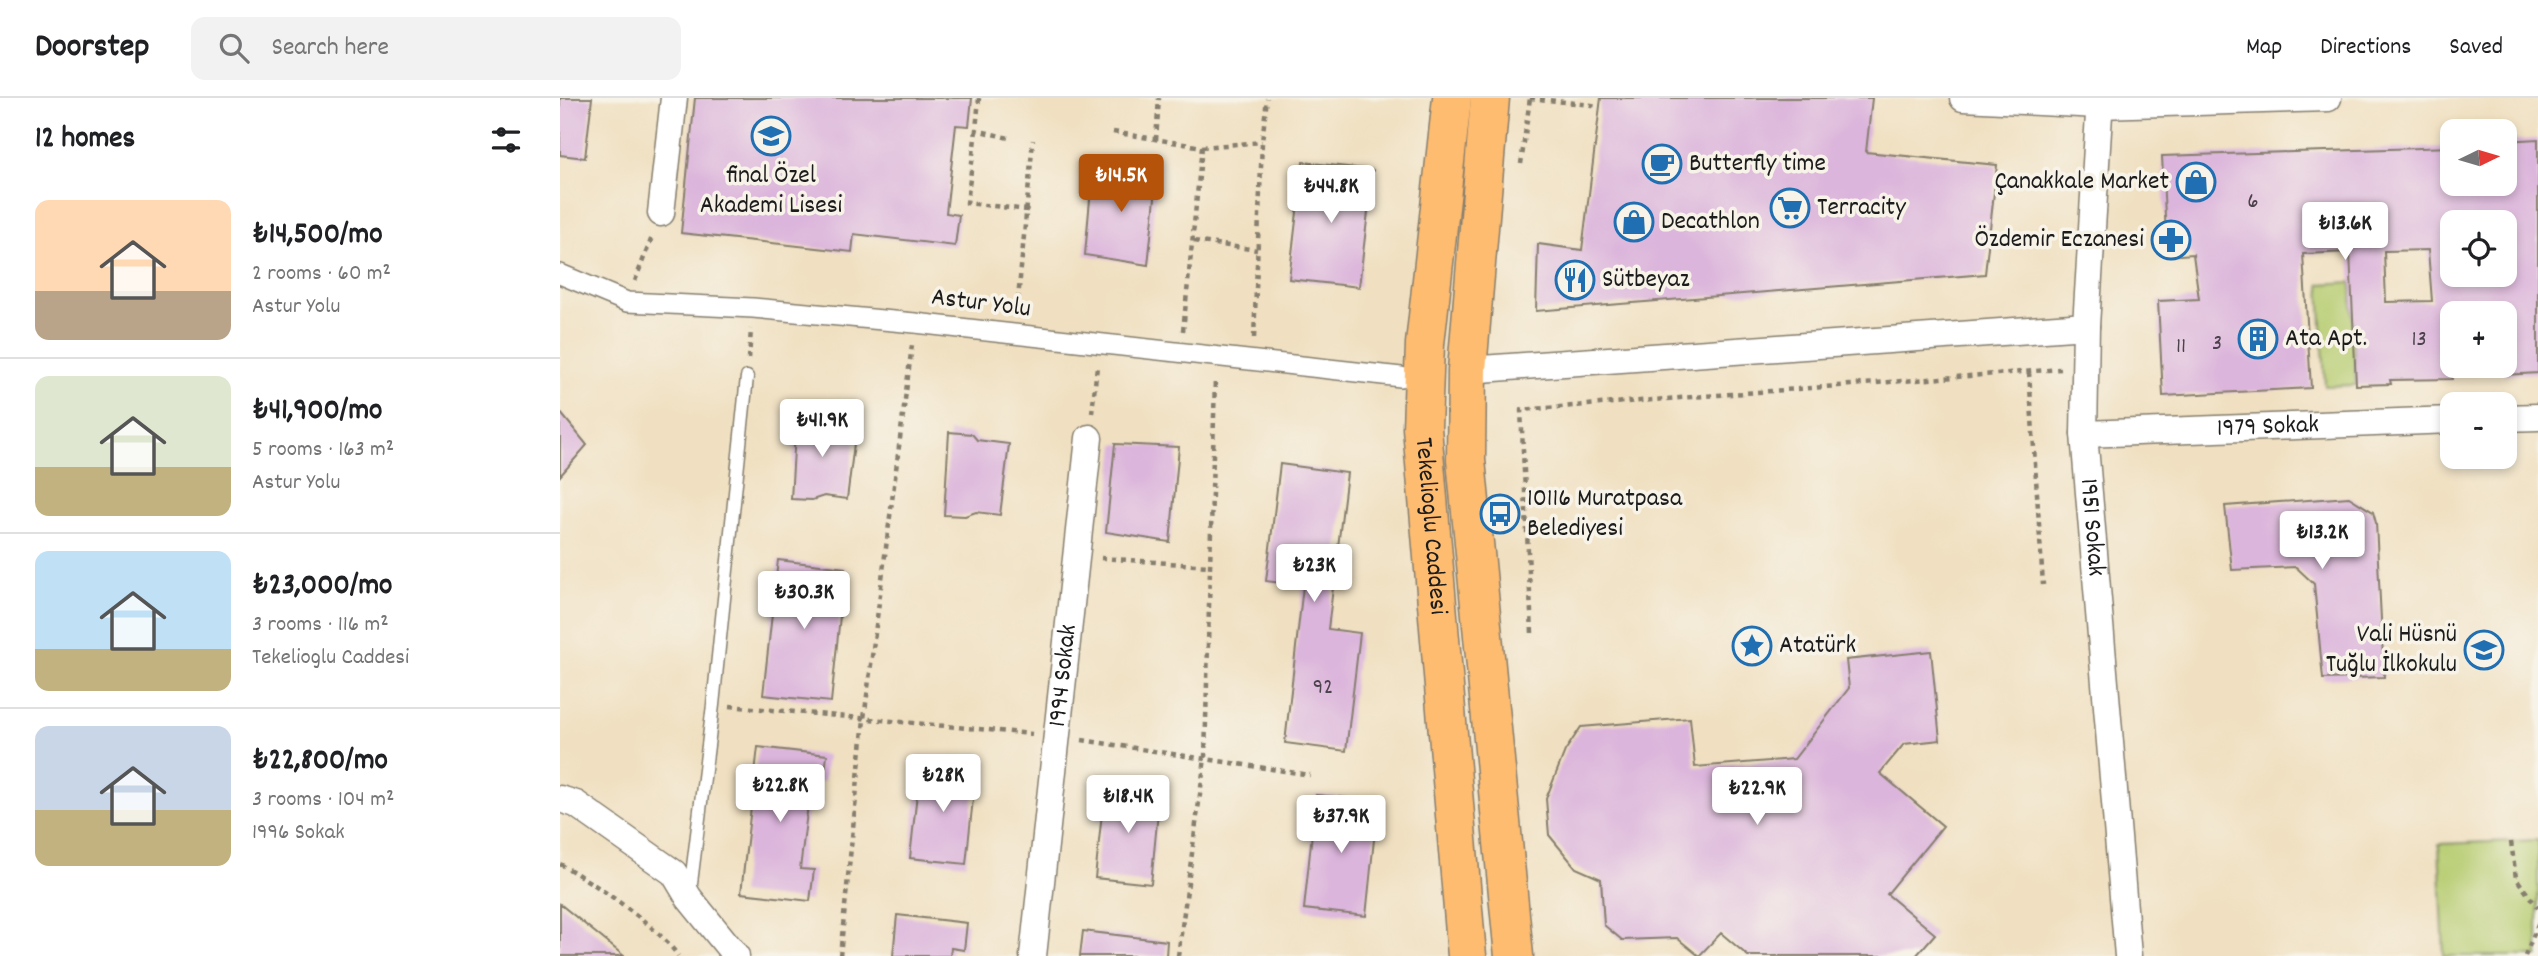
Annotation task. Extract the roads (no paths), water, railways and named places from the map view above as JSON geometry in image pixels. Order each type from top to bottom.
[{"type":"main road","name":"Tekelioglu Caddesi","points":[[1452,98],[1425,344],[1422,428],[1467,956]]},
{"type":"main road","name":"Tekelioglu Caddesi","points":[[1489,98],[1466,370],[1466,460],[1514,956]]},
{"type":"street","points":[[661,214],[674,98]]},
{"type":"street","points":[[1962,98],[2100,102],[2328,98]]},
{"type":"street","name":"1951 Sokak","points":[[2100,102],[2086,326],[2084,433],[2128,956]]},
{"type":"street","name":"Astur Yolu","points":[[560,274],[627,302],[753,308],[915,323],[1014,336],[1181,351],[1254,363],[1401,377]]},
{"type":"street","points":[[1466,370],[2086,326]]},
{"type":"street","points":[[2517,418],[2538,417]]},
{"type":"street","name":"1979 Sokak","points":[[2084,433],[2440,420]]},
{"type":"street","name":"1994 Sokak","points":[[1033,956],[1088,438]]},
{"type":"street","points":[[560,799],[576,804],[674,873],[689,898],[736,956]]},
{"type":"lane","points":[[689,898],[713,705],[747,377]]},
{"type":"place","name":"final Özel Akademi Lisesi","points":[[771,136]]},
{"type":"place","name":"Butterfly time","points":[[1662,164]]},
{"type":"place","name":"Çanakkale Market","points":[[2196,182]]},
{"type":"place","name":"Terracity","points":[[1790,208]]},
{"type":"place","name":"Decathlon","points":[[1634,222]]},
{"type":"place","name":"Özdemir Eczanesi","points":[[2171,240]]},
{"type":"place","name":"Sütbeyaz","points":[[1575,280]]},
{"type":"place","name":"Ata Apt.","points":[[2258,339]]},
{"type":"place","name":"10116 Muratpasa Belediyesi","points":[[1500,514]]},
{"type":"place","name":"Atatürk","points":[[1752,646]]},
{"type":"place","name":"Vali Hüsnü Tuğlu İlkokulu","points":[[2484,650]]}]
